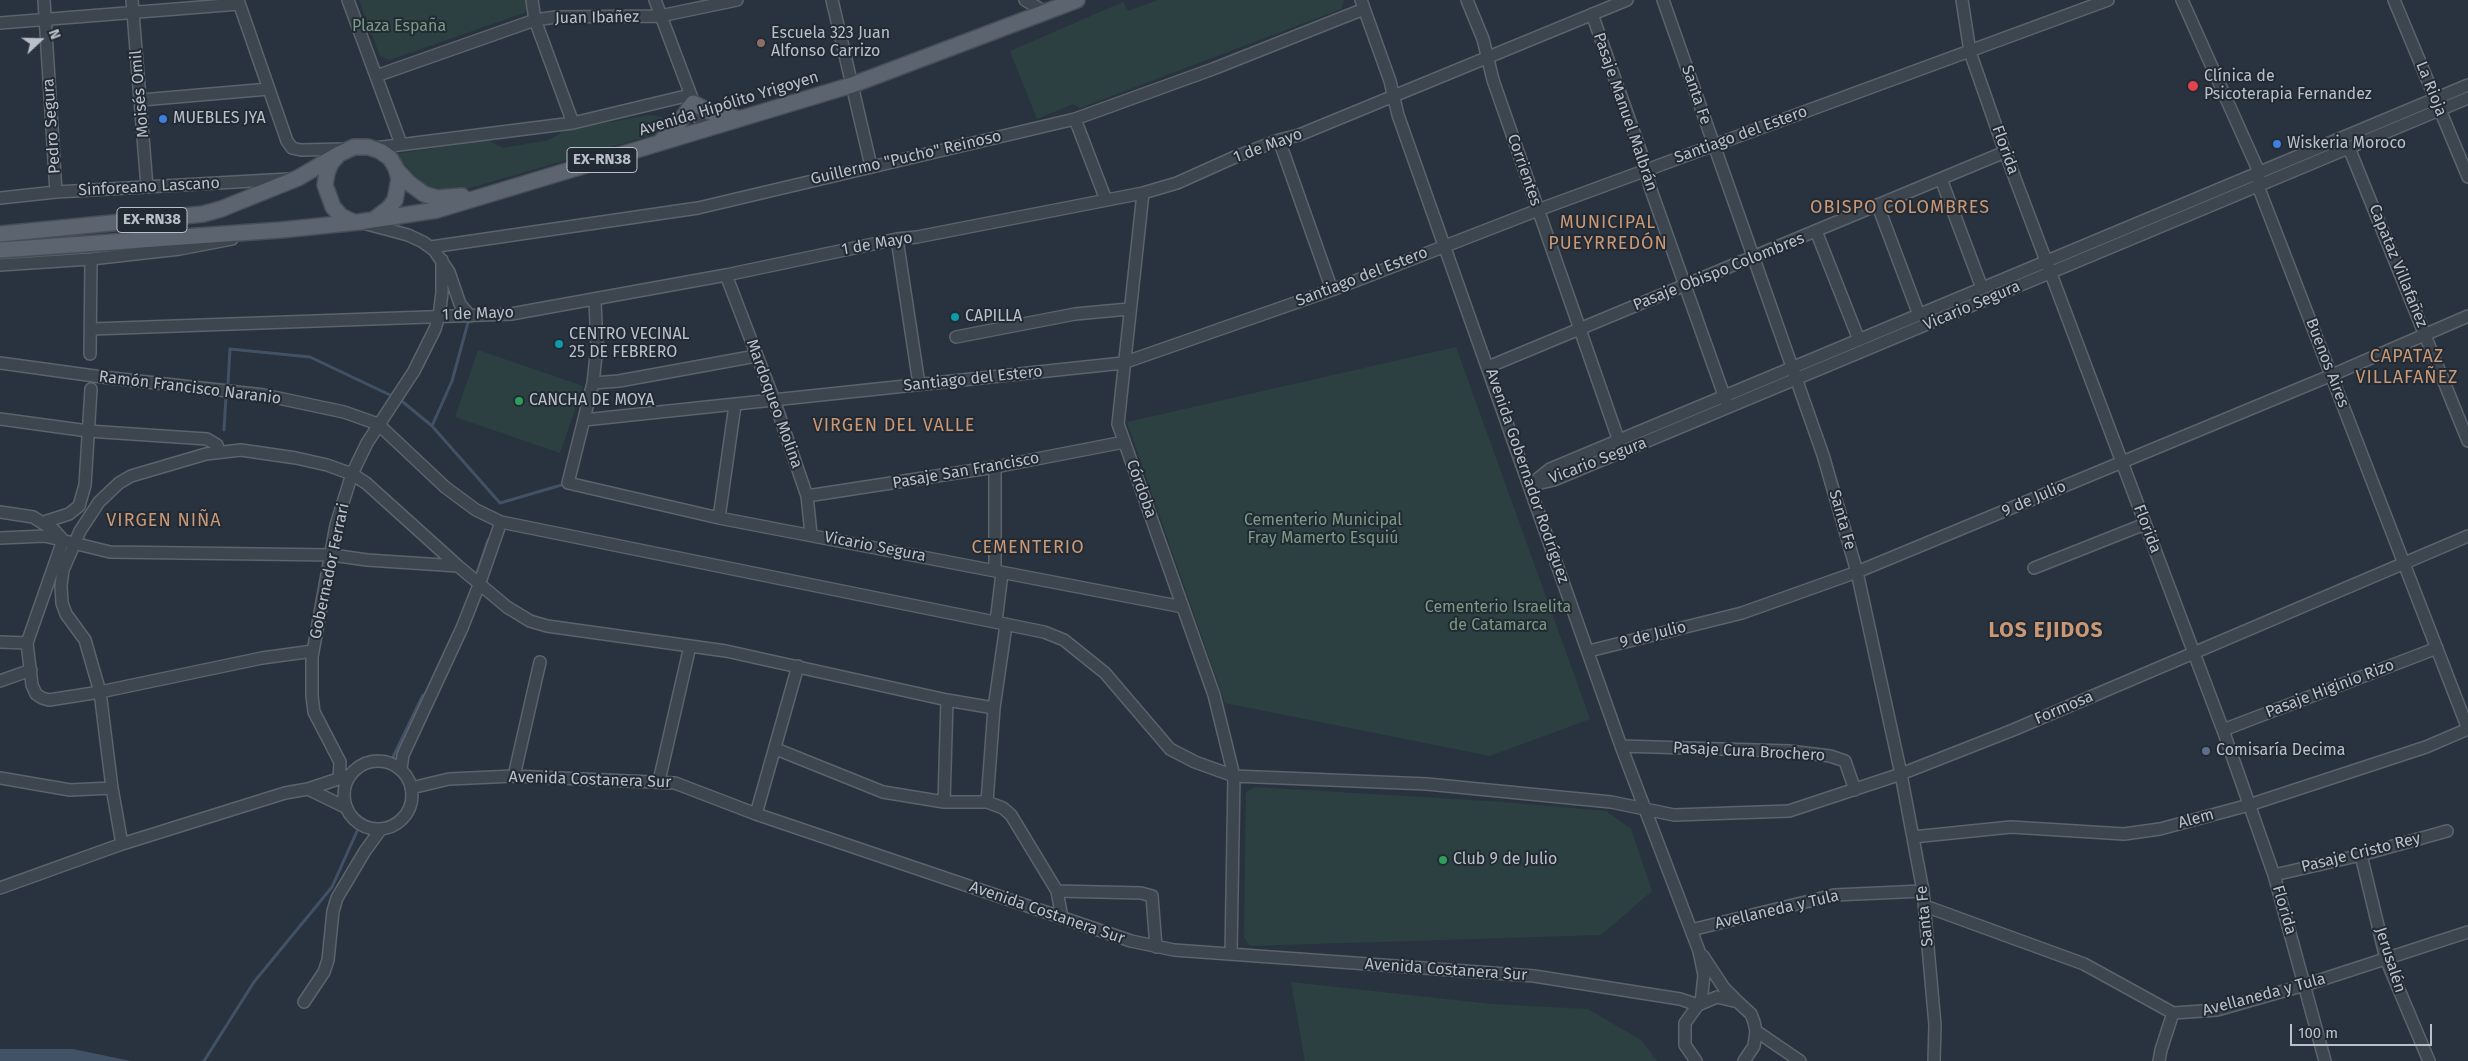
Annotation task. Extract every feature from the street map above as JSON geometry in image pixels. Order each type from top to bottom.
[{"type":"main road","name":"Avenida Hipólito Yrigoyen","points":[[376,218],[437,210],[747,118],[852,85],[1074,0]]},
{"type":"main road","points":[[658,143],[674,130],[692,99],[710,112],[728,118],[747,118]]},
{"type":"main road","name":"EX-RN38","points":[[0,234],[203,214],[298,178],[343,152],[361,146],[375,148],[385,154],[396,168],[398,189],[395,200],[389,208],[376,218],[281,230],[218,232],[0,250]]},
{"type":"main road","points":[[343,152],[331,163],[326,173],[325,185],[333,207],[341,216],[356,222]]},
{"type":"main road","name":"Avenida Hipólito Yrigoyen","points":[[396,168],[408,183],[424,194],[437,198],[501,190]]},
{"type":"street","name":"Pedro Segura","points":[[44,0],[56,192]]},
{"type":"street","name":"Moisés Omil","points":[[132,0],[147,187]]},
{"type":"street","points":[[348,0],[401,144]]},
{"type":"street","points":[[532,0],[535,20],[573,123]]},
{"type":"street","points":[[655,0],[704,130]]},
{"type":"street","name":"Juan Ibañez","points":[[376,76],[535,20],[556,17],[636,18],[660,16],[737,0]]},
{"type":"street","points":[[832,0],[871,166]]},
{"type":"street","points":[[1025,0],[1045,12]]},
{"type":"street","name":"Corrientes","points":[[1467,0],[1483,39],[1493,80],[1620,446]]},
{"type":"street","name":"1 de Mayo","points":[[92,329],[511,314],[595,301],[897,239],[1143,193],[1177,183],[1278,140],[1299,135],[1627,0]]},
{"type":"street","name":"Santa Fe","points":[[1662,0],[1824,455],[1857,572],[1901,774],[1923,891],[1935,1026],[1934,1061]]},
{"type":"street","name":"Florida","points":[[1962,0],[1970,52],[2005,152],[2223,730],[2274,875],[2326,1061]]},
{"type":"street","name":"Santiago del Estero","points":[[584,420],[1123,363],[1332,290],[1538,210],[2108,0]]},
{"type":"street","name":"Buenos Aires","points":[[2182,0],[2259,172],[2258,186],[2468,729]]},
{"type":"street","name":"La Rioja","points":[[2394,0],[2468,177]]},
{"type":"street","points":[[0,23],[133,14],[239,2],[287,141],[292,148],[343,152]]},
{"type":"street","name":"Avenida Gobernador Rodríguez","points":[[1363,5],[1394,96],[1398,115],[1621,746],[1699,951],[1704,975],[1699,1004]]},
{"type":"street","name":"Guillermo \"Pucho\" Reinoso","points":[[431,247],[698,208],[1075,119],[1213,69],[1363,5]]},
{"type":"street","name":"Pasaje Manuel Malbrán","points":[[1592,14],[1644,158],[1646,171],[1685,286],[1729,408]]},
{"type":"street","name":"Vicario Segura","points":[[1530,485],[1554,480],[1724,396],[2468,85]]},
{"type":"street","points":[[141,100],[269,89]]},
{"type":"street","name":"Vicario Segura","points":[[1620,446],[1729,408],[2468,98]]},
{"type":"street","points":[[375,148],[573,123],[692,99]]},
{"type":"street","points":[[1075,119],[1106,200]]},
{"type":"street","points":[[1278,140],[1332,290]]},
{"type":"street","name":"Capataz Villafañez","points":[[2349,148],[2468,441]]},
{"type":"street","name":"Pasaje Obispo Colombres","points":[[1488,367],[2005,152]]},
{"type":"street","name":"Sinforeano Lascano","points":[[0,198],[56,192],[298,178]]},
{"type":"street","points":[[1941,179],[1982,288]]},
{"type":"street","name":"Córdoba","points":[[1143,193],[1123,363],[1118,424],[1214,695],[1234,776],[1231,954]]},
{"type":"street","points":[[1878,206],[1919,315]]},
{"type":"street","points":[[356,222],[408,236],[431,247],[449,272],[460,304],[470,316]]},
{"type":"street","points":[[0,265],[91,259],[180,249],[281,230]]},
{"type":"street","points":[[1816,231],[1858,340]]},
{"type":"street","points":[[897,239],[918,384]]},
{"type":"street","points":[[90,354],[92,329],[91,259]]},
{"type":"street","name":"Gobernador Ferrari","points":[[345,777],[340,762],[314,712],[312,696],[313,651],[332,555],[336,524],[352,474],[378,424],[414,371],[439,316],[442,293],[442,260]]},
{"type":"street","name":"Mardoqueo Molina","points":[[726,275],[774,400],[807,496],[811,534]]},
{"type":"street","points":[[584,420],[593,383],[597,346],[595,301]]},
{"type":"street","points":[[956,337],[1075,314],[1129,309]]},
{"type":"street","name":"9 de Julio","points":[[1589,651],[1742,613],[1857,572],[2332,376],[2468,316]]},
{"type":"street","points":[[593,383],[619,381],[756,356]]},
{"type":"street","name":"Ramón Francisco Naranio","points":[[0,363],[102,377],[264,395],[344,412],[378,424]]},
{"type":"street","points":[[44,522],[69,514],[78,506],[85,485],[91,389]]},
{"type":"street","points":[[719,518],[735,405]]},
{"type":"street","points":[[0,418],[88,431],[207,439],[217,445],[219,452]]},
{"type":"street","name":"Vicario Segura","points":[[584,420],[568,483],[719,518],[811,534],[1183,607]]},
{"type":"street","name":"Formosa","points":[[378,424],[445,487],[476,510],[500,522],[1001,623],[1044,632],[1064,640],[1105,673],[1170,749],[1195,762],[1234,776],[1426,784],[1611,802],[1674,815],[1781,811],[1812,804],[1901,774],[2013,730],[2468,536]]},
{"type":"street","name":"Pasaje San Francisco","points":[[807,496],[995,467],[1124,442]]},
{"type":"street","points":[[122,844],[112,788],[100,692],[85,640],[66,614],[62,603],[61,586],[64,570],[87,518],[119,483],[158,468],[219,452],[240,450],[265,452],[327,465],[352,474],[366,483],[417,526],[479,586],[530,621],[547,626],[690,646],[798,666],[947,700],[994,708]]},
{"type":"street","points":[[987,802],[1001,623],[995,467]]},
{"type":"street","points":[[0,512],[34,517],[44,522],[62,540]]},
{"type":"street","points":[[401,769],[403,755],[479,586],[500,522]]},
{"type":"street","points":[[2034,568],[2145,524]]},
{"type":"street","points":[[0,538],[45,536],[74,545],[110,552],[332,555],[367,560],[458,566]]},
{"type":"street","points":[[62,540],[28,643],[32,685],[36,694],[42,698],[49,700],[100,692],[262,658],[313,651]]},
{"type":"street","points":[[0,642],[28,643]]},
{"type":"street","points":[[659,781],[690,646]]},
{"type":"street","name":"Pasaje Higinio Rizo","points":[[2223,730],[2437,648]]},
{"type":"street","points":[[514,776],[540,662]]},
{"type":"street","points":[[756,814],[798,666]]},
{"type":"street","points":[[0,681],[31,670]]},
{"type":"street","points":[[944,802],[947,700]]},
{"type":"street","name":"Alem","points":[[1913,837],[2011,827],[2124,834],[2160,829],[2249,804],[2426,747],[2468,729]]},
{"type":"street","name":"Pasaje Cura Brochero","points":[[1621,746],[1789,751],[1830,756],[1845,761],[1855,790]]},
{"type":"street","points":[[776,749],[882,792],[944,802],[987,802],[1012,815],[1058,891],[1062,918]]},
{"type":"street","points":[[0,888],[122,844],[285,793],[345,777],[360,765],[374,761],[388,762],[401,769],[411,788],[411,802],[406,815],[395,825],[381,829],[360,824],[346,808],[308,788]]},
{"type":"street","name":"Avenida Costanera Sur","points":[[411,788],[449,779],[514,776],[659,781],[686,786],[756,814],[1131,941],[1156,947],[1174,950],[1534,976],[1680,999],[1699,1004]]},
{"type":"street","points":[[345,777],[344,794],[346,808]]},
{"type":"street","points":[[0,778],[70,790],[112,788]]},
{"type":"street","points":[[304,1002],[324,972],[328,960],[333,910],[337,898],[365,851],[381,829]]},
{"type":"street","name":"Pasaje Cristo Rey","points":[[2274,875],[2361,855],[2447,831]]},
{"type":"street","name":"Jerusalén","points":[[2361,855],[2386,959],[2429,1061]]},
{"type":"street","points":[[1058,891],[1142,893],[1152,896],[1156,947]]},
{"type":"street","name":"Avellaneda y Tula","points":[[1691,930],[1834,895],[1923,891]]},
{"type":"street","points":[[1925,906],[2084,964],[2173,1014],[2159,1061]]},
{"type":"street","name":"Avellaneda y Tula","points":[[2173,1014],[2217,1010],[2305,985],[2468,932]]},
{"type":"street","name":"Avenida Gobernador Rodríguez","points":[[1699,951],[1721,983],[1750,1014],[1756,1031]]},
{"type":"street","points":[[1696,1061],[1685,1045],[1684,1030],[1688,1016],[1699,1004],[1717,997],[1738,1002]]},
{"type":"street","points":[[1744,1061],[1754,1046],[1756,1031],[1800,1061]]},
{"type":"green space","name":"Plaza España","points":[[359,0],[527,0],[529,5],[524,13],[389,60],[380,56]]},
{"type":"green space","points":[[1158,0],[1344,1],[1341,9],[1080,108],[1073,104],[1037,119],[1010,51],[1123,2],[1128,11]]},
{"type":"green space","points":[[650,115],[662,117],[665,125],[656,134],[470,188],[444,192],[426,187],[395,154],[487,140],[503,148],[549,140],[566,130]]},
{"type":"green space","name":"Cementerio Municipal Fray Mamerto Esquiú","points":[[1456,347],[1590,719],[1490,756],[1225,703],[1127,422]]},
{"type":"green space","name":"CANCHA DE MOYA","points":[[478,350],[583,386],[560,453],[455,417]]},
{"type":"green space","name":"Club 9 de Julio","points":[[1255,787],[1503,802],[1606,811],[1631,829],[1652,891],[1601,935],[1250,946],[1244,937],[1246,792]]},
{"type":"green space","points":[[1291,982],[1491,1004],[1588,1009],[1641,1040],[1657,1061],[1305,1061]]},
{"type":"water","points":[[0,1049],[73,1049],[131,1061],[0,1061]]},
{"type":"waterway","points":[[432,426],[452,381],[469,319]]},
{"type":"waterway","points":[[228,383],[230,349],[310,357],[390,395]]},
{"type":"waterway","points":[[224,430],[226,396]]},
{"type":"waterway","points":[[403,402],[432,426],[500,503],[565,484]]},
{"type":"waterway","points":[[477,573],[488,540]]},
{"type":"waterway","points":[[393,757],[423,695]]},
{"type":"waterway","points":[[204,1061],[254,982],[332,887],[358,829]]},
{"type":"place","name":"Escuela 323 Juan Alfonso Carrizo","points":[[761,43]]},
{"type":"place","name":"Clínica de Psicoterapia Fernandez","points":[[2193,86]]},
{"type":"place","name":"MUEBLES JYA","points":[[163,119]]},
{"type":"place","name":"Wiskeria Moroco","points":[[2277,144]]},
{"type":"place","name":"CAPILLA","points":[[955,317]]},
{"type":"place","name":"CENTRO VECINAL 25 DE FEBRERO","points":[[559,344]]},
{"type":"place","name":"CANCHA DE MOYA","points":[[519,401]]},
{"type":"place","name":"Comisaría Decima","points":[[2206,751]]},
{"type":"place","name":"Club 9 de Julio","points":[[1443,860]]},
{"type":"district","name":"OBISPO COLOMBRES","points":[[1900,208]]},
{"type":"district","name":"MUNICIPAL PUEYRREDÓN","points":[[1608,233]]},
{"type":"district","name":"CAPATAZ VILLAFAÑEZ","points":[[2407,367]]},
{"type":"district","name":"VIRGEN DEL VALLE","points":[[894,426]]},
{"type":"district","name":"VIRGEN NIÑA","points":[[164,521]]},
{"type":"district","name":"CEMENTERIO","points":[[1028,548]]},
{"type":"district","name":"LOS EJIDOS","points":[[2046,631]]},
{"type":"park label","name":"Cementerio Israelita de Catamarca","points":[[1498,617]]}]
